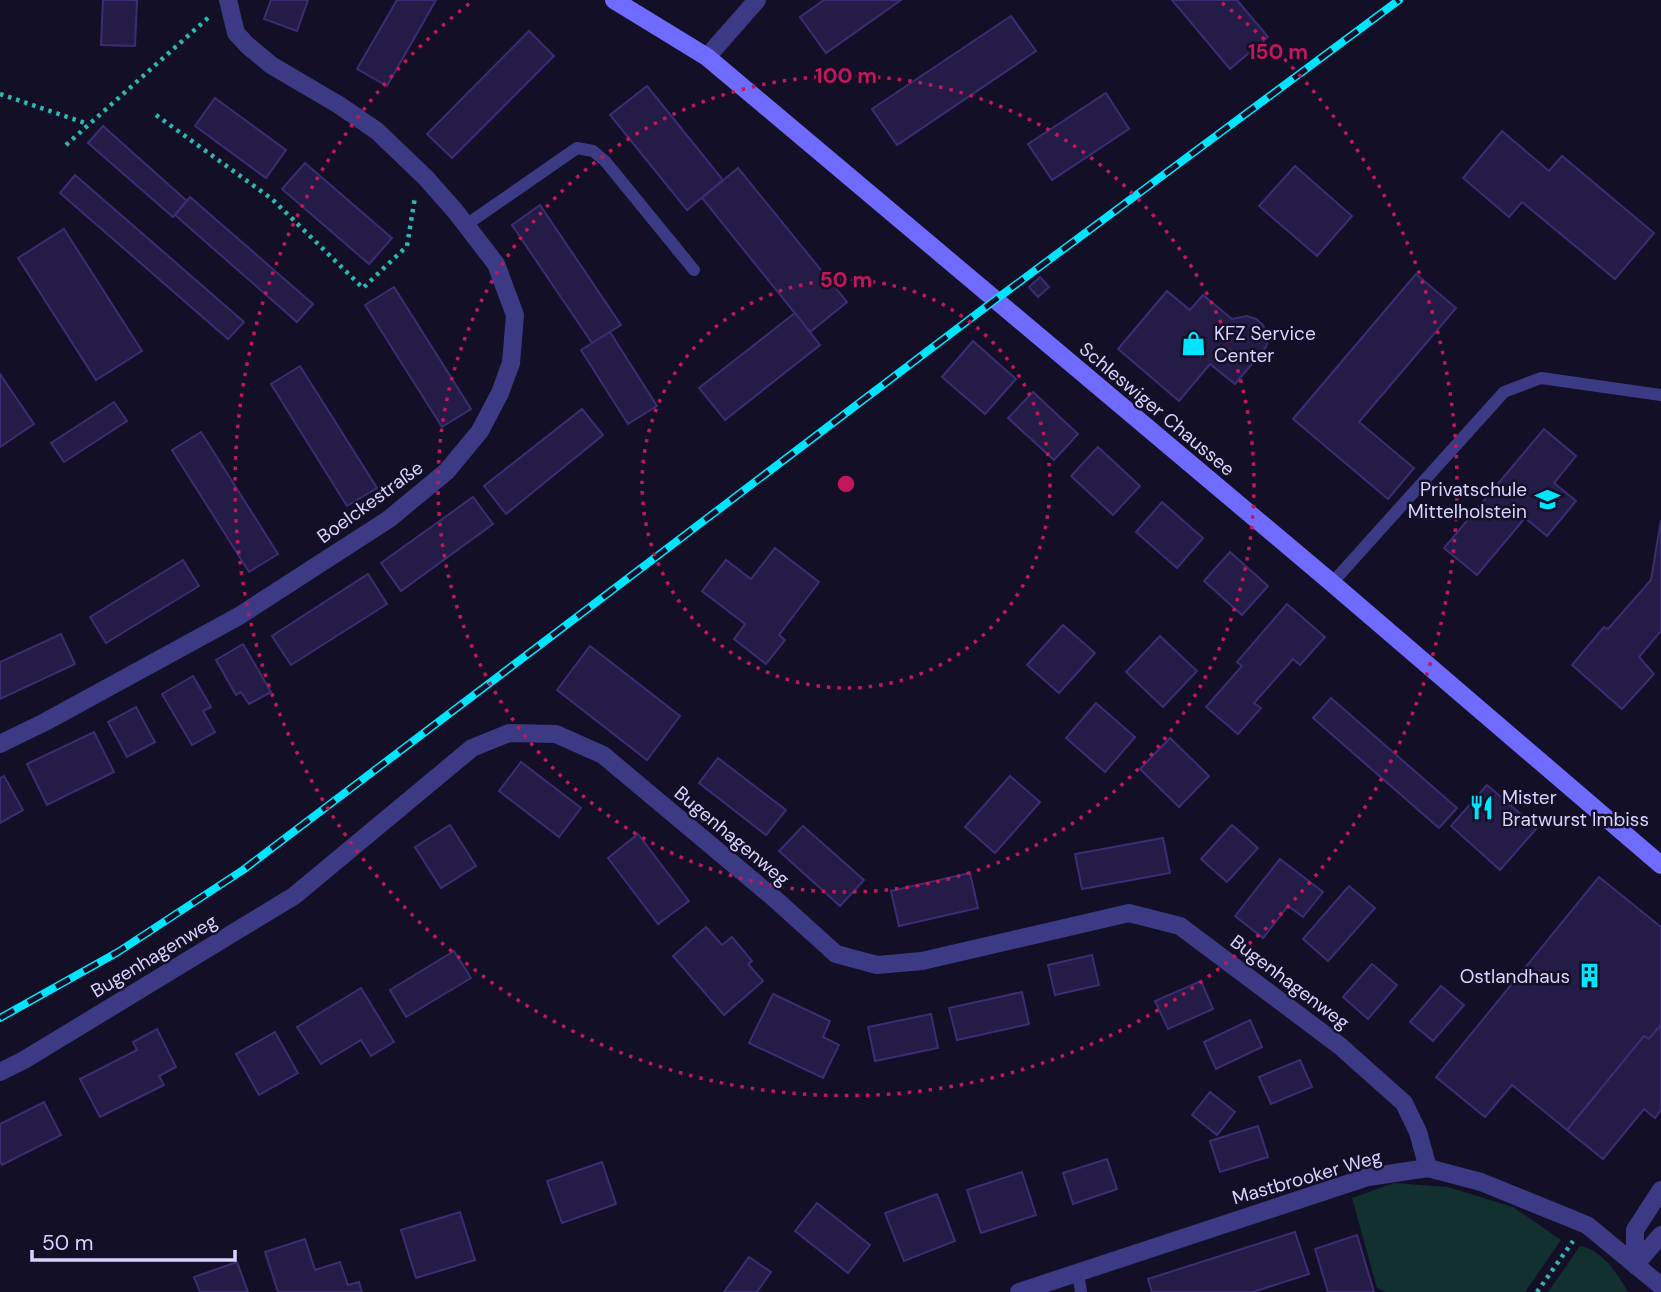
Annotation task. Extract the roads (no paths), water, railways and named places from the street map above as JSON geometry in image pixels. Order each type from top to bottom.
[{"type":"main road","name":"Schleswiger Chaussee","points":[[614,0],[707,57],[1332,583],[1661,865]]},
{"type":"street","name":"Boelckestraße","points":[[0,744],[239,616],[389,519],[447,471],[481,430],[500,393],[511,363],[514,315],[496,264],[466,225],[426,178],[377,131],[271,65],[247,45],[236,33],[228,0]]},
{"type":"street","points":[[707,57],[757,0]]},
{"type":"street","name":"Bugenhagenweg","points":[[0,1072],[294,897],[472,748],[509,733],[556,734],[603,755],[775,899],[836,954],[877,965],[922,961],[1129,913],[1180,926],[1340,1046],[1404,1103],[1418,1132],[1428,1168]]},
{"type":"street","name":"Mastbrooker Weg","points":[[1019,1292],[1368,1177],[1428,1168],[1481,1182],[1587,1225],[1661,1286]]},
{"type":"street","points":[[1635,1265],[1635,1230],[1661,1190]]},
{"type":"street","points":[[1635,1265],[1661,1235]]},
{"type":"lane","points":[[466,225],[562,157],[577,148],[585,149],[593,151],[605,162],[694,270]]},
{"type":"lane","points":[[1332,583],[1504,392],[1541,378],[1661,395]]},
{"type":"lane","points":[[1078,1273],[1081,1292]]},
{"type":"railway","points":[[0,1018],[118,952],[243,870],[995,300],[1399,0]]},
{"type":"place","name":"KFZ Service Center","points":[[1194,344]]},
{"type":"place","name":"Privatschule Mittelholstein","points":[[1547,500]]},
{"type":"place","name":"Mister Bratwurst Imbiss","points":[[1482,808]]},
{"type":"place","name":"Ostlandhaus","points":[[1590,976]]}]
